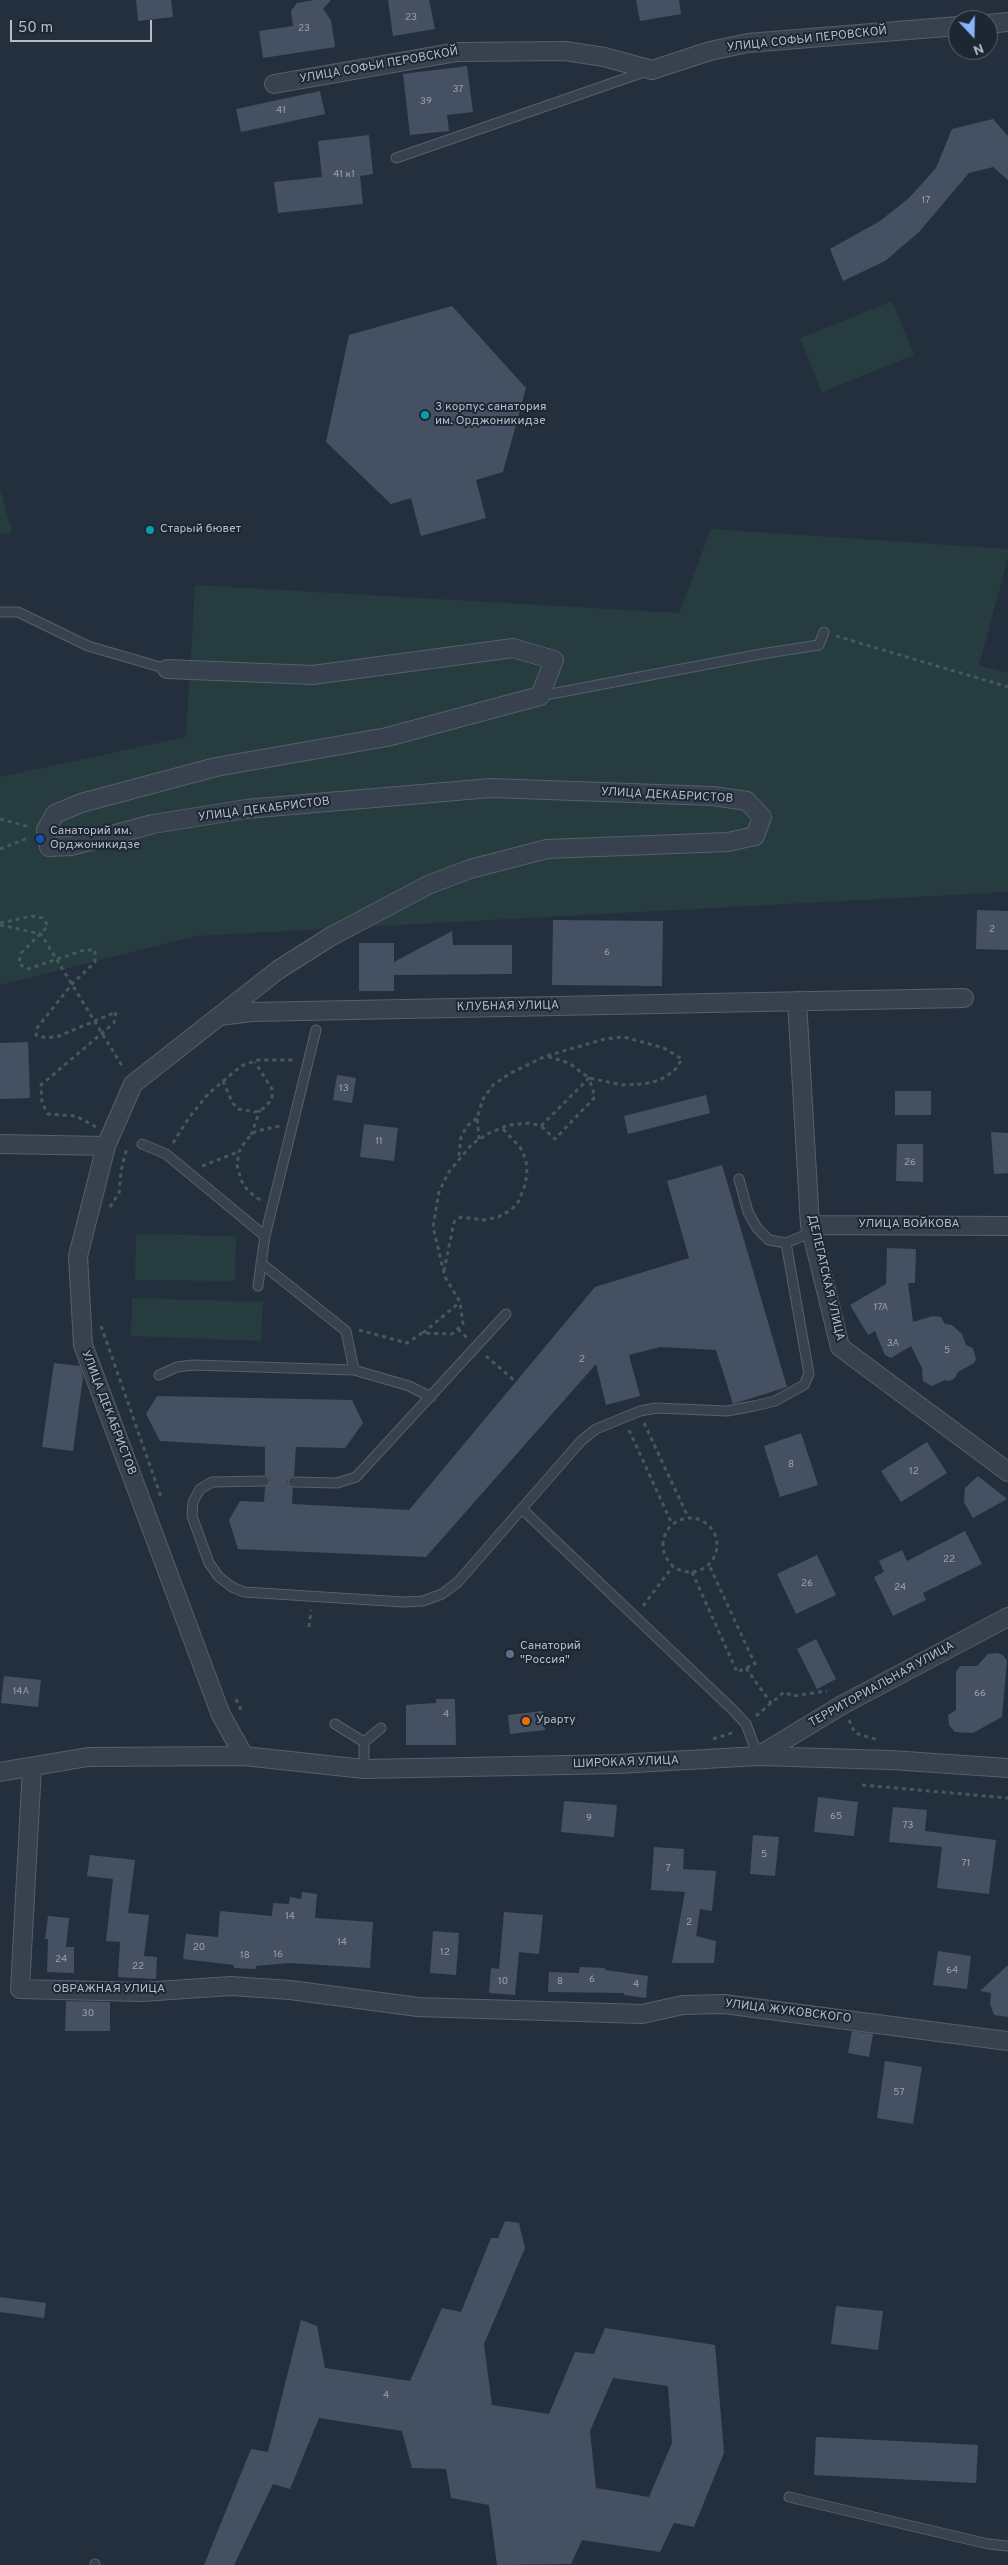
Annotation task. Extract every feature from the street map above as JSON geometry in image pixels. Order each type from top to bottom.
[{"type":"street","name":"УЛИЦА СОФЬИ ПЕРОВСКОЙ","points":[[274,84],[457,52],[565,51],[604,57],[652,70],[710,51],[748,44],[948,27]]},
{"type":"street","points":[[46,830],[54,814],[81,803],[216,767],[387,737],[540,696],[554,660],[513,648],[312,675],[167,669]]},
{"type":"street","name":"УЛИЦА ДЕКАБРИСТОВ","points":[[46,830],[49,847],[72,846],[153,824],[246,810],[491,788],[714,796],[747,801],[762,817],[755,836],[728,842],[547,849],[470,870],[428,885],[330,937],[278,970],[133,1084],[109,1140],[78,1256],[82,1345],[221,1715],[244,1756]]},
{"type":"street","name":"КЛУБНАЯ УЛИЦА","points":[[220,1016],[251,1012],[964,998]]},
{"type":"street","name":"ДЕЛЕГАТСКАЯ УЛИЦА","points":[[797,1001],[807,1230],[840,1346],[1008,1472]]},
{"type":"street","points":[[0,1144],[109,1140]]},
{"type":"street","name":"УЛИЦА ВОЙКОВА","points":[[807,1230],[1008,1226]]},
{"type":"street","name":"ТЕРРИТОРИАЛЬНАЯ УЛИЦА","points":[[758,1756],[842,1705],[1008,1617]]},
{"type":"street","points":[[0,1772],[88,1758],[244,1756]]},
{"type":"street","name":"ШИРОКАЯ УЛИЦА","points":[[244,1756],[364,1769],[618,1764],[758,1756],[891,1760],[1008,1768]]},
{"type":"street","name":"ОВРАЖНАЯ УЛИЦА","points":[[32,1767],[20,1989],[142,1992],[231,1986],[290,1990],[418,2007]]},
{"type":"street","name":"УЛИЦА ЖУКОВСКОГО","points":[[418,2007],[642,2014],[683,2005],[724,2004],[1008,2041]]},
{"type":"lane","points":[[396,158],[652,70]]},
{"type":"lane","points":[[0,612],[18,612],[88,646],[167,669]]},
{"type":"lane","points":[[540,696],[760,654],[819,645],[824,632]]},
{"type":"lane","points":[[258,1286],[264,1236],[316,1030]]},
{"type":"lane","points":[[142,1144],[166,1154],[264,1236]]},
{"type":"lane","points":[[739,1179],[748,1212],[757,1228],[769,1240],[786,1243],[807,1230]]},
{"type":"lane","points":[[265,1481],[212,1482],[200,1490],[193,1502],[192,1516],[209,1563],[219,1577],[232,1587],[244,1592],[423,1601],[442,1594],[457,1583],[580,1441],[596,1429],[640,1411],[656,1408],[727,1411],[754,1406],[775,1401],[804,1385],[809,1374],[786,1243]]},
{"type":"lane","points":[[261,1263],[346,1331],[354,1370]]},
{"type":"lane","points":[[293,1482],[337,1483],[356,1477],[506,1314]]},
{"type":"lane","points":[[159,1375],[177,1367],[193,1365],[354,1370],[409,1386],[431,1397]]},
{"type":"lane","points":[[522,1509],[746,1724],[758,1756]]},
{"type":"lane","points":[[335,1724],[364,1742]]},
{"type":"lane","points":[[364,1742],[381,1728]]},
{"type":"lane","points":[[364,1742],[364,1769]]},
{"type":"lane","points":[[789,2497],[988,2544],[1008,2546]]},
{"type":"path","points":[[824,632],[957,674],[1008,687]]},
{"type":"path","points":[[0,819],[46,830]]},
{"type":"path","points":[[0,849],[46,830]]},
{"type":"path","points":[[0,924],[32,916],[43,918],[48,926],[21,953],[20,964],[28,969],[84,950],[95,950],[95,962],[72,984],[37,1028],[36,1035],[46,1038],[59,1036],[116,1012],[114,1024],[41,1085],[42,1102],[48,1114],[76,1116],[109,1140],[128,1142],[121,1171],[120,1193],[106,1212]]},
{"type":"path","points":[[0,924],[42,934],[133,1084]]},
{"type":"path","points":[[479,1139],[477,1118],[483,1099],[492,1085],[509,1074],[546,1056],[605,1038],[624,1037],[664,1048],[682,1059],[674,1071],[660,1080],[644,1084],[622,1085],[589,1078],[569,1063],[546,1056]]},
{"type":"path","points":[[166,1154],[188,1119],[223,1080],[241,1066],[275,1058],[308,1062]]},
{"type":"path","points":[[255,1062],[272,1089],[272,1099],[260,1110],[251,1135],[239,1152],[237,1165],[241,1180],[253,1195],[272,1205]]},
{"type":"path","points":[[541,1126],[589,1078]]},
{"type":"path","points":[[422,1333],[452,1334],[463,1324],[460,1302],[444,1272],[433,1227],[439,1192],[448,1173],[459,1157],[479,1139],[502,1128],[530,1123],[541,1126],[555,1139],[596,1097],[589,1078]]},
{"type":"path","points":[[223,1080],[232,1102],[238,1109],[246,1112],[260,1110]]},
{"type":"path","points":[[459,1157],[461,1137],[467,1126],[477,1118]]},
{"type":"path","points":[[251,1135],[271,1126],[292,1126]]},
{"type":"path","points":[[444,1272],[454,1222],[461,1217],[484,1220],[498,1217],[511,1210],[518,1202],[524,1188],[527,1175],[526,1160],[520,1147],[502,1128]]},
{"type":"path","points":[[188,1172],[239,1152]]},
{"type":"path","points":[[346,1331],[357,1329],[408,1343],[460,1302]]},
{"type":"path","points":[[98,1317],[164,1505]]},
{"type":"path","points":[[672,1524],[628,1430],[644,1423],[688,1517]]},
{"type":"path","points":[[688,1517],[706,1522],[716,1537],[716,1555],[704,1569],[692,1572],[678,1570],[665,1557],[662,1549],[666,1531],[672,1524],[688,1517]]},
{"type":"path","points":[[692,1572],[738,1672],[755,1664],[709,1564]]},
{"type":"path","points":[[635,1617],[673,1566]]},
{"type":"path","points":[[746,1668],[771,1703]]},
{"type":"path","points":[[232,1690],[244,1716]]},
{"type":"path","points":[[709,1739],[732,1735],[784,1692],[793,1696],[807,1696],[835,1690],[855,1733],[868,1738],[884,1740]]},
{"type":"path","points":[[862,1785],[1008,1798]]},
{"type":"green space","points":[[892,301],[914,355],[822,392],[800,338]]},
{"type":"green space","points":[[0,489],[12,532],[0,535]]},
{"type":"green space","points":[[711,529],[1008,549],[1008,558],[979,665],[1008,673],[1008,892],[196,936],[0,985],[0,777],[186,737],[195,585],[679,613]]},
{"type":"green space","points":[[136,1234],[236,1236],[235,1281],[135,1280]]},
{"type":"green space","points":[[132,1298],[263,1302],[261,1341],[131,1336]]},
{"type":"building","points":[[136,0],[171,0],[173,17],[138,21]]},
{"type":"building","points":[[331,0],[323,9],[331,20],[335,47],[263,58],[259,31],[293,26],[291,11],[297,3]]},
{"type":"building","points":[[388,0],[429,0],[435,29],[393,36]]},
{"type":"building","points":[[636,0],[679,0],[681,14],[640,21]]},
{"type":"building","points":[[467,66],[473,112],[447,115],[449,131],[410,135],[403,74]]},
{"type":"building","points":[[320,91],[325,114],[241,132],[236,109]]},
{"type":"building","points":[[993,119],[1008,136],[1008,180],[993,167],[969,173],[919,232],[885,261],[843,281],[830,249],[880,221],[909,198],[936,168],[952,129]]},
{"type":"building","points":[[369,135],[373,174],[360,176],[363,204],[278,213],[274,182],[322,177],[318,141]]},
{"type":"building","name":"3 корпус санатория им. Орджоникидзе","points":[[452,306],[526,388],[503,472],[476,480],[486,518],[421,536],[411,498],[391,504],[326,442],[349,335]]},
{"type":"building","points":[[977,910],[1008,911],[1008,950],[976,949]]},
{"type":"building","points":[[553,920],[663,921],[662,986],[552,985]]},
{"type":"building","points":[[452,931],[453,945],[512,945],[512,974],[394,975],[394,991],[359,991],[359,943],[394,943],[394,962]]},
{"type":"building","points":[[28,1042],[30,1098],[0,1099],[0,1043]]},
{"type":"building","points":[[337,1075],[356,1078],[352,1103],[333,1100]]},
{"type":"building","points":[[895,1091],[931,1091],[931,1115],[895,1115]]},
{"type":"building","points":[[706,1095],[710,1113],[628,1134],[624,1116]]},
{"type":"building","points":[[364,1124],[398,1128],[394,1161],[360,1157]]},
{"type":"building","points":[[991,1132],[1008,1133],[1008,1173],[994,1174]]},
{"type":"building","points":[[897,1144],[923,1144],[923,1182],[896,1181]]},
{"type":"building","points":[[722,1165],[787,1387],[733,1404],[716,1350],[660,1347],[629,1355],[640,1396],[606,1405],[596,1364],[426,1557],[238,1549],[229,1520],[240,1501],[264,1502],[265,1487],[271,1481],[270,1477],[265,1475],[265,1447],[160,1441],[146,1414],[157,1396],[352,1400],[363,1423],[345,1448],[296,1447],[294,1476],[290,1477],[287,1481],[288,1485],[293,1488],[292,1504],[409,1510],[595,1287],[689,1258],[667,1181]]},
{"type":"building","points":[[887,1248],[916,1249],[915,1283],[908,1283],[913,1322],[933,1316],[941,1317],[945,1324],[952,1325],[962,1334],[966,1345],[973,1348],[976,1359],[974,1363],[958,1372],[955,1378],[950,1381],[945,1380],[932,1386],[923,1381],[922,1368],[911,1346],[891,1358],[885,1355],[875,1331],[868,1335],[850,1305],[886,1284]]},
{"type":"building","points":[[54,1363],[80,1366],[83,1377],[73,1451],[42,1447]]},
{"type":"building","points":[[801,1433],[818,1485],[780,1497],[764,1446]]},
{"type":"building","points":[[927,1442],[947,1473],[901,1502],[881,1471]]},
{"type":"building","points":[[978,1476],[1007,1499],[973,1518],[964,1502],[965,1488]]},
{"type":"building","points":[[965,1531],[982,1564],[923,1593],[926,1600],[893,1616],[874,1577],[884,1572],[879,1561],[902,1550],[907,1561]]},
{"type":"building","points":[[817,1555],[836,1595],[796,1614],[777,1574]]},
{"type":"building","points":[[816,1639],[836,1679],[817,1689],[797,1649]]},
{"type":"building","points":[[997,1653],[1003,1655],[1007,1661],[1002,1717],[973,1733],[955,1732],[949,1725],[948,1715],[956,1710],[956,1672],[960,1666],[977,1666],[988,1654]]},
{"type":"building","points":[[4,1676],[41,1680],[38,1707],[1,1703]]},
{"type":"building","points":[[436,1699],[455,1699],[456,1745],[406,1745],[406,1705],[436,1703]]},
{"type":"building","points":[[543,1711],[545,1730],[510,1734],[508,1715]]},
{"type":"building","points":[[818,1797],[858,1802],[854,1836],[814,1832]]},
{"type":"building","points":[[564,1801],[617,1805],[614,1837],[561,1832]]},
{"type":"building","points":[[893,1807],[927,1810],[925,1831],[996,1840],[989,1894],[937,1888],[942,1847],[889,1842]]},
{"type":"building","points":[[753,1835],[779,1837],[775,1876],[750,1874]]},
{"type":"building","points":[[654,1847],[684,1849],[683,1869],[716,1871],[712,1911],[700,1909],[696,1936],[716,1941],[714,1963],[672,1963],[685,1892],[651,1890]]},
{"type":"building","points":[[90,1855],[135,1860],[128,1913],[149,1915],[144,1956],[157,1957],[156,1979],[118,1977],[120,1942],[106,1941],[113,1879],[87,1876]]},
{"type":"building","points":[[302,1892],[317,1894],[315,1918],[373,1922],[370,1968],[289,1963],[256,1966],[256,1969],[234,1968],[234,1965],[183,1959],[186,1934],[218,1937],[220,1911],[272,1916],[273,1903],[289,1904],[290,1897],[301,1899]]},
{"type":"building","points":[[504,1912],[543,1915],[539,1954],[519,1952],[515,1995],[489,1993],[491,1968],[499,1969]]},
{"type":"building","points":[[48,1916],[69,1918],[66,1947],[74,1947],[74,1973],[47,1972],[48,1939],[45,1939]]},
{"type":"building","points":[[433,1931],[459,1933],[456,1975],[430,1973]]},
{"type":"building","points":[[938,1951],[971,1956],[967,1989],[933,1985]]},
{"type":"building","points":[[1008,1965],[1008,2017],[994,2015],[990,2004],[991,1993],[980,1991]]},
{"type":"building","points":[[580,1967],[605,1968],[605,1970],[648,1976],[646,1998],[624,1995],[624,1993],[548,1992],[549,1972],[579,1973]]},
{"type":"building","points":[[66,2001],[110,2002],[110,2031],[65,2031]]},
{"type":"building","points":[[852,2031],[873,2034],[869,2057],[848,2053]]},
{"type":"building","points":[[885,2061],[922,2067],[913,2124],[877,2118]]},
{"type":"building","points":[[505,2221],[519,2223],[525,2248],[484,2344],[492,2405],[549,2414],[575,2352],[594,2354],[605,2328],[715,2345],[724,2453],[694,2527],[674,2523],[660,2552],[582,2540],[571,2564],[497,2565],[489,2505],[451,2498],[446,2469],[412,2468],[402,2431],[319,2418],[290,2489],[273,2484],[234,2565],[204,2565],[251,2449],[268,2452],[301,2320],[317,2326],[325,2368],[410,2381],[442,2308],[461,2312],[491,2238],[498,2238]],"holes":[[[613,2378],[668,2386],[672,2443],[649,2497],[596,2488],[590,2431]]]},
{"type":"building","points":[[0,2297],[46,2303],[44,2318],[0,2312]]},
{"type":"building","points":[[836,2306],[883,2311],[878,2350],[831,2344]]},
{"type":"building","points":[[816,2437],[978,2445],[976,2483],[814,2475]]},
{"type":"place","name":"3 корпус санатория им. Орджоникидзе","points":[[425,415]]},
{"type":"place","name":"Старый бювет","points":[[150,530]]},
{"type":"place","name":"Санаторий им. Орджоникидзе","points":[[40,839]]},
{"type":"place","name":"Санаторий \"Россия\"","points":[[510,1654]]},
{"type":"place","name":"Урарту","points":[[526,1721]]}]
